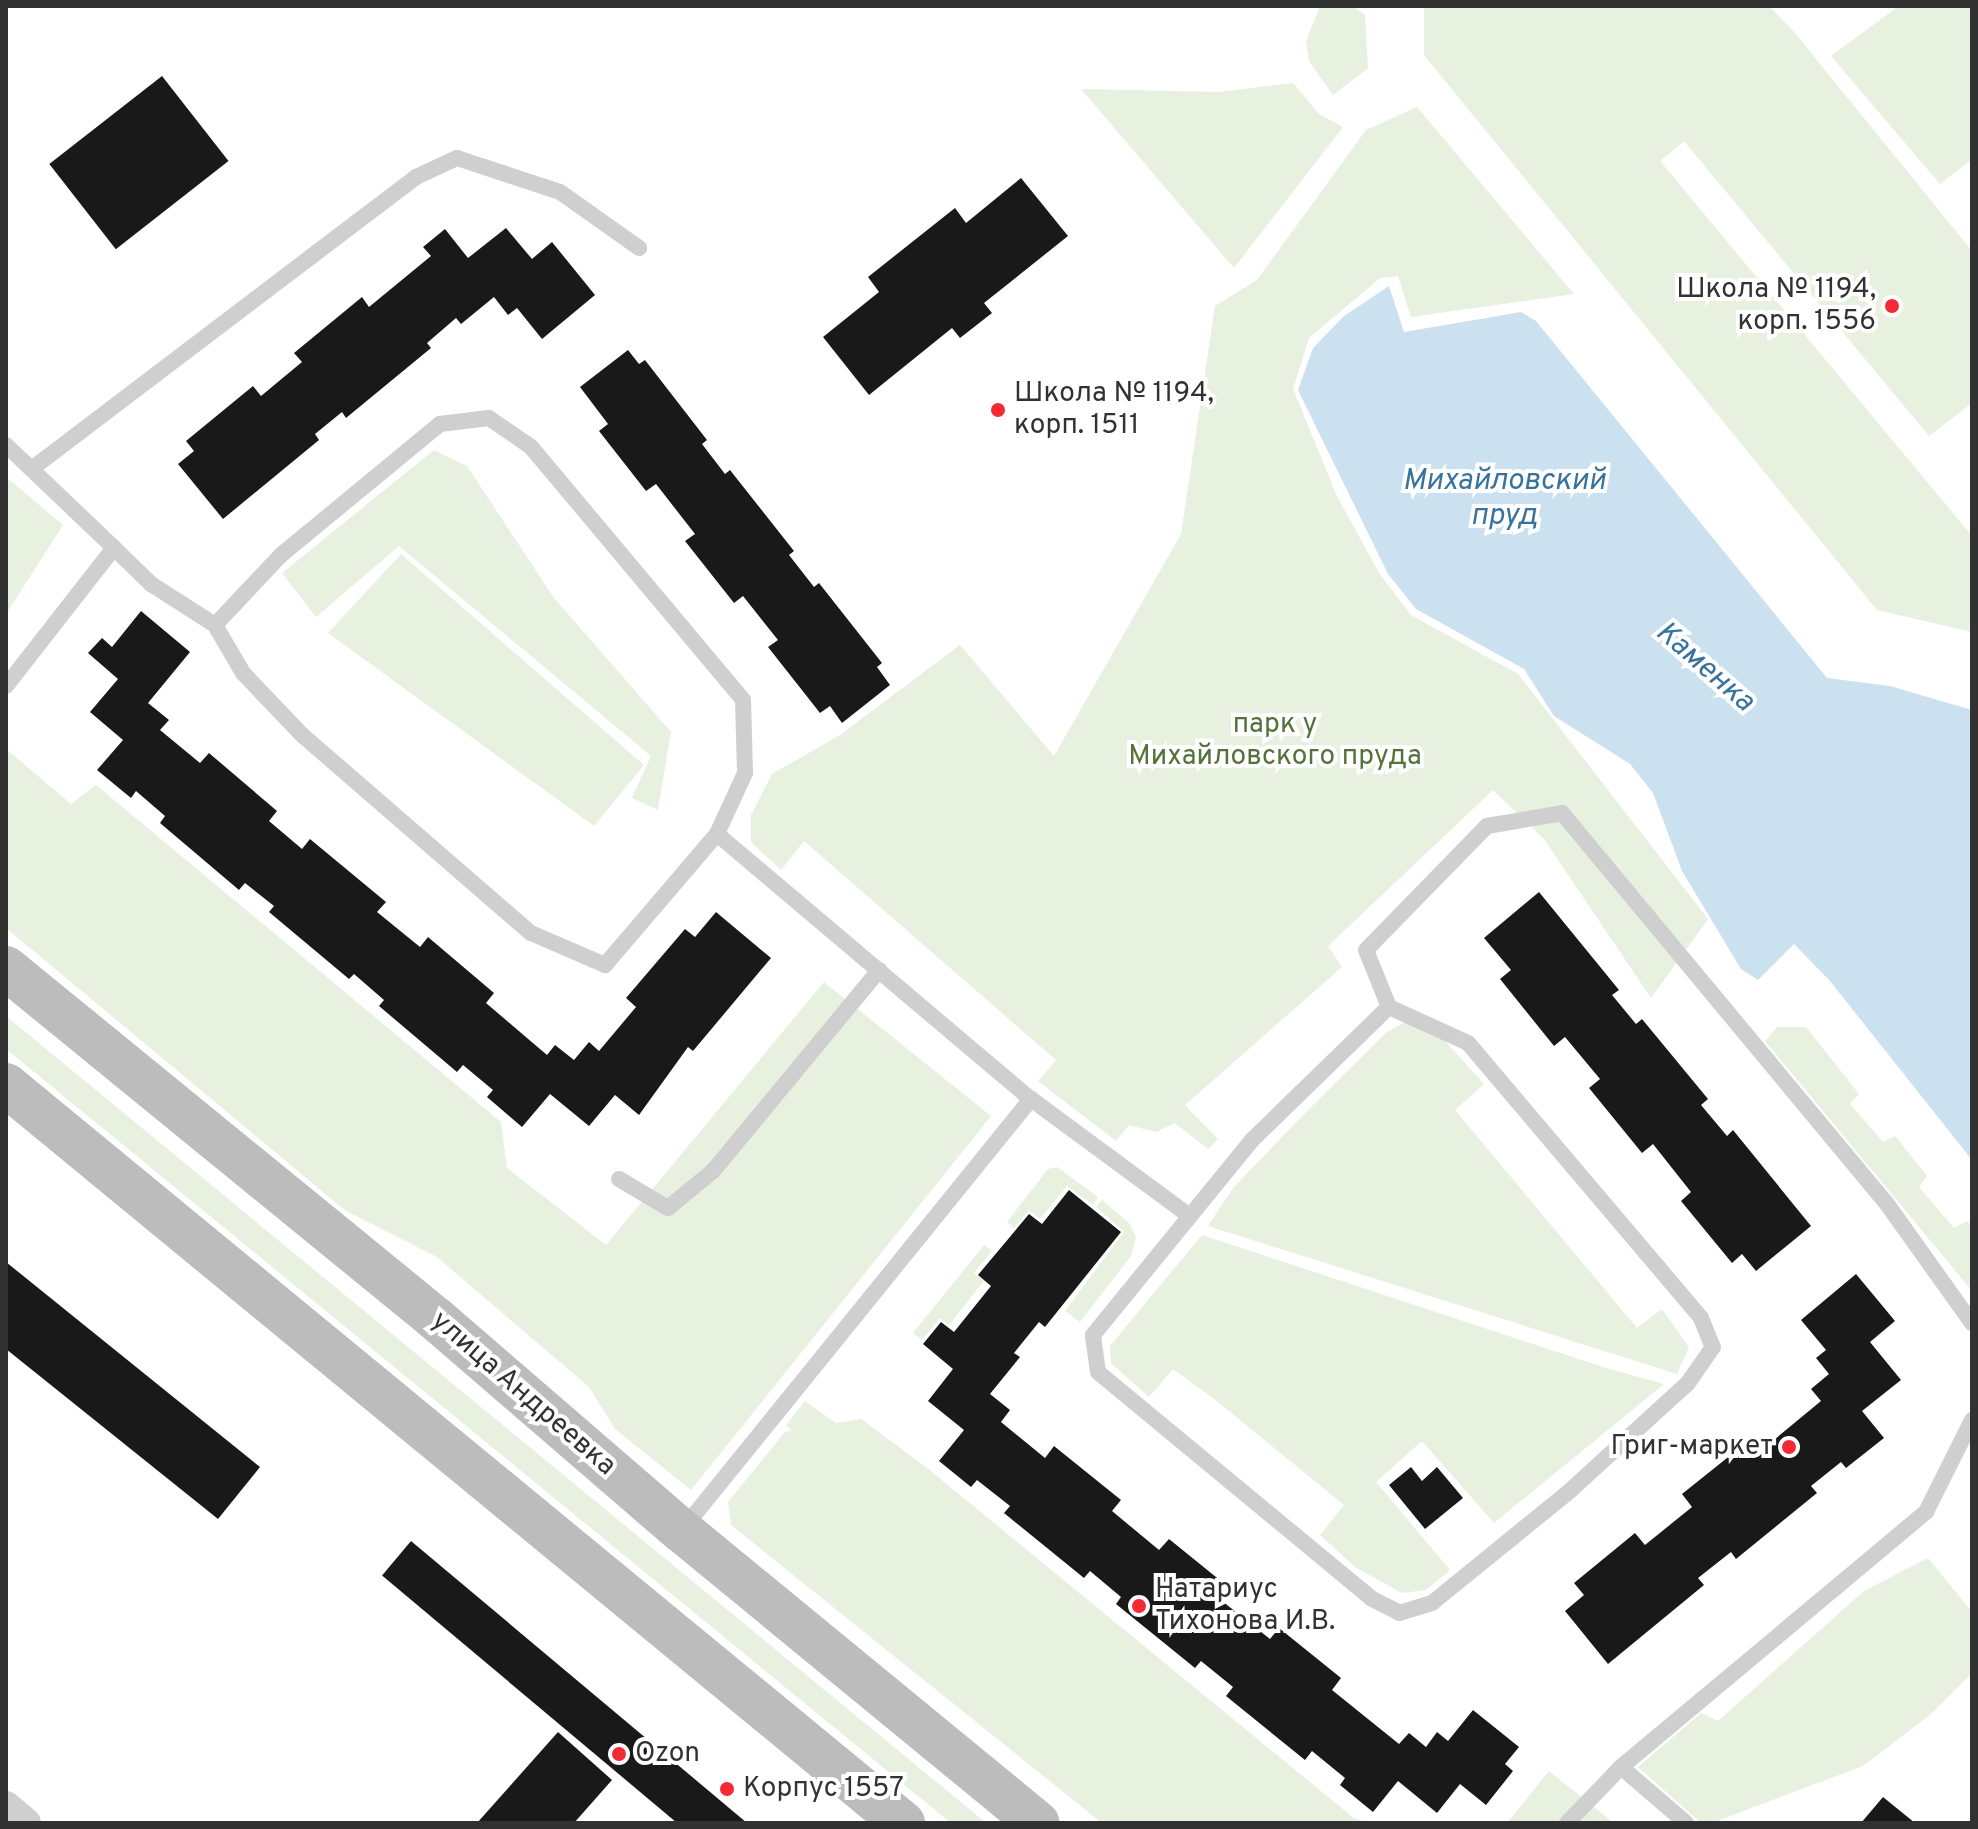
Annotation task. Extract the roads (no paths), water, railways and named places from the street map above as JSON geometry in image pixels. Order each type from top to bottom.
[{"type":"main road","name":"улица Андреевка","points":[[6,968],[541,1406],[682,1531],[1020,1815]]},
{"type":"main road","points":[[6,1085],[903,1823]]},
{"type":"street","points":[[6,1806],[26,1823]]},
{"type":"lane","points":[[34,467],[416,177],[457,158],[560,192],[639,248]]},
{"type":"lane","points":[[6,445],[34,467],[151,584],[215,625],[243,673],[301,734],[531,933],[605,965],[717,834],[745,773],[743,700],[531,447],[489,418],[440,424],[281,555],[215,625]]},
{"type":"lane","points":[[6,686],[114,548]]},
{"type":"lane","points":[[1389,1007],[1252,1140],[1187,1214],[1093,1335],[1098,1372],[1371,1598],[1400,1613],[1432,1603],[1571,1490],[1688,1383],[1713,1347],[1701,1318],[1468,1043],[1389,1007],[1366,950],[1487,826],[1562,813],[1887,1204],[1972,1323]]},
{"type":"lane","points":[[717,834],[1031,1099],[1187,1214]]},
{"type":"lane","points":[[619,1179],[668,1208],[713,1171],[879,970]]},
{"type":"lane","points":[[682,1531],[1031,1099]]},
{"type":"lane","points":[[1567,1823],[1621,1767],[1926,1512],[1972,1420]]},
{"type":"lane","points":[[1621,1767],[1686,1823]]},
{"type":"water","name":"Михайловский пруд","points":[[1389,286],[1404,332],[1521,312],[1536,321],[1827,678],[1890,686],[1972,710],[1972,1160],[1830,981],[1794,944],[1758,980],[1741,969],[1682,871],[1653,793],[1630,764],[1554,716],[1524,669],[1416,609],[1388,574],[1298,390],[1313,348],[1344,316]]},
{"type":"place","name":"Школа № 1194, корп. 1556","points":[[1892,306]]},
{"type":"place","name":"Школа № 1194, корп. 1511","points":[[998,410]]},
{"type":"place","name":"Григ-маркет","points":[[1789,1447]]},
{"type":"place","name":"Натариус Тихонова И.В.","points":[[1139,1606]]},
{"type":"place","name":"Ozon","points":[[619,1754]]},
{"type":"place","name":"Корпус 1557","points":[[727,1789]]},
{"type":"water label","name":"Каменка","points":[[1704,668]]},
{"type":"park label","name":"парк у Михайловского пруда","points":[[1275,741]]}]
